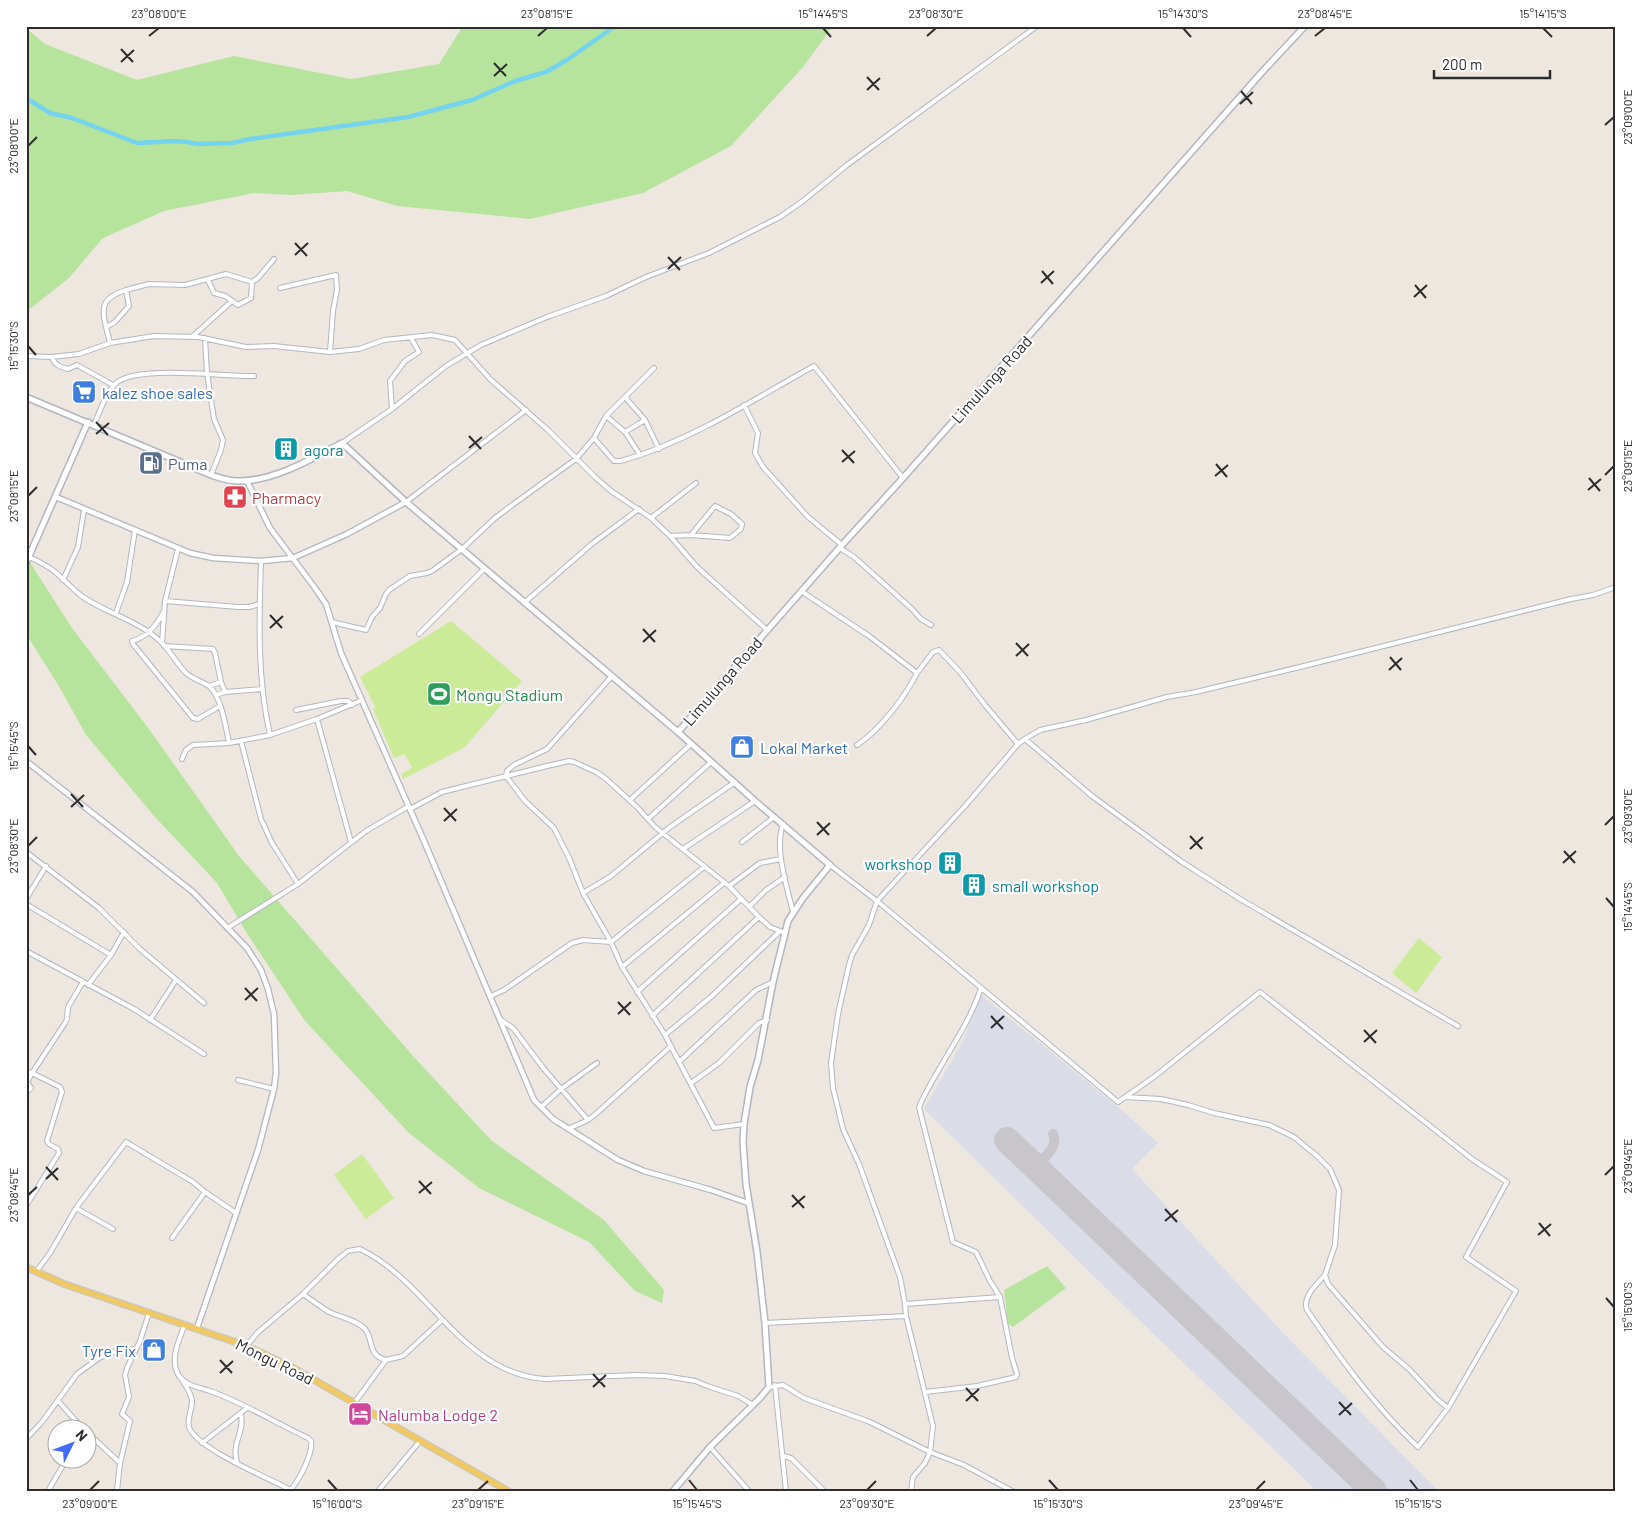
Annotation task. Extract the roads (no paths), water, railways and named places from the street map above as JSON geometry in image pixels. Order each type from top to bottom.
[{"type":"main road","name":"Limulunga Road","points":[[678,732],[801,591],[1305,26]]},
{"type":"main road","points":[[26,397],[211,475],[228,480],[247,481],[286,470],[342,443],[406,502],[678,732],[830,865],[793,912],[782,932],[744,1124],[743,1142],[748,1203],[757,1252],[765,1323],[769,1387],[710,1447],[673,1491]]},
{"type":"main road","points":[[26,563],[88,422]]},
{"type":"main road","name":"Mongu Road","points":[[26,1267],[64,1284],[247,1346],[295,1369],[355,1402],[508,1491]]},
{"type":"street","points":[[342,443],[392,409],[434,374],[481,345],[546,317],[606,296],[646,277],[709,253],[780,217],[847,165],[1037,26]]},
{"type":"street","points":[[252,282],[258,278],[274,259]]},
{"type":"street","points":[[110,343],[103,312],[105,301],[112,295],[149,284],[184,286],[226,274],[252,282]]},
{"type":"street","points":[[280,288],[336,275],[337,290],[333,311],[330,352]]},
{"type":"street","points":[[208,280],[214,293],[225,296],[239,305],[250,300],[252,296],[252,282]]},
{"type":"street","points":[[106,328],[115,322],[129,306],[126,290]]},
{"type":"street","points":[[193,336],[232,301]]},
{"type":"street","points":[[26,356],[52,357],[79,354],[110,343],[154,336],[193,336],[246,347],[274,346],[330,352],[360,349],[384,340],[438,335],[454,340],[490,380],[526,410],[611,491],[651,518],[704,573],[767,630]]},
{"type":"street","points":[[205,338],[207,373],[214,419],[222,440],[220,455],[211,475]]},
{"type":"street","points":[[392,409],[390,381],[405,361],[419,352],[411,338]]},
{"type":"street","points":[[52,357],[58,366],[68,369],[77,365],[113,385]]},
{"type":"street","points":[[594,438],[611,458],[617,462],[640,455],[716,423],[814,366],[903,478]]},
{"type":"street","points":[[332,622],[366,630],[389,590],[410,576],[427,573],[462,549],[515,502],[576,459],[594,438],[606,416],[654,368]]},
{"type":"street","points":[[94,425],[113,385],[125,378],[152,373],[207,373],[254,376]]},
{"type":"street","points":[[625,397],[645,420],[659,448]]},
{"type":"street","points":[[744,405],[758,433],[755,454],[763,467],[808,516],[931,625]]},
{"type":"street","points":[[56,497],[178,549],[213,558],[262,561],[293,558],[347,534],[406,502],[526,410]]},
{"type":"street","points":[[606,416],[625,432],[640,455]]},
{"type":"street","points":[[625,432],[645,420]]},
{"type":"street","points":[[247,481],[270,528],[326,604],[341,653],[491,996],[528,1090],[534,1100],[553,1119],[618,1160],[633,1167],[748,1203]]},
{"type":"street","points":[[651,518],[696,483]]},
{"type":"street","points":[[670,536],[691,535],[730,538],[741,529],[742,524],[732,514],[715,506],[691,535]]},
{"type":"street","points":[[524,603],[593,543],[638,509]]},
{"type":"street","points":[[63,580],[78,547],[84,510]]},
{"type":"street","points":[[116,613],[127,582],[134,530]]},
{"type":"street","points":[[163,645],[164,611],[178,549]]},
{"type":"street","points":[[29,557],[49,567],[84,598],[116,613],[149,633],[163,645],[188,674],[209,686],[216,695],[220,706],[229,743]]},
{"type":"street","points":[[262,561],[259,655],[265,713],[270,735]]},
{"type":"street","points":[[419,634],[485,568]]},
{"type":"street","points":[[911,1491],[913,1477],[925,1463],[930,1452],[933,1426],[906,1316],[900,1277],[860,1164],[843,1128],[833,1088],[831,1068],[838,1014],[848,965],[869,925],[877,901],[966,805],[1018,744],[1040,730],[1086,720],[1167,697],[1196,692],[1304,666],[1616,588]]},
{"type":"street","points":[[801,591],[870,636],[917,673]]},
{"type":"street","points":[[166,601],[238,607],[260,604]]},
{"type":"street","points":[[164,611],[157,624],[149,633],[132,642],[193,718],[198,719],[220,706]]},
{"type":"street","points":[[163,645],[213,649],[225,692]]},
{"type":"street","points":[[857,744],[867,738],[884,720],[908,689],[932,652],[939,650],[960,672],[1018,744]]},
{"type":"street","points":[[506,776],[507,772],[514,765],[547,749],[612,676]]},
{"type":"street","points":[[209,686],[221,682]]},
{"type":"street","points":[[216,695],[225,692],[263,689]]},
{"type":"street","points":[[182,759],[189,746],[192,745],[229,743],[270,735],[317,719],[362,700]]},
{"type":"street","points":[[296,710],[342,701],[348,701],[352,705]]},
{"type":"street","points":[[317,719],[351,842]]},
{"type":"street","points":[[1025,738],[1098,801],[1182,862],[1240,899],[1458,1026]]},
{"type":"street","points":[[241,741],[261,819],[272,843],[298,884]]},
{"type":"street","points":[[630,800],[691,744]]},
{"type":"street","points":[[26,761],[192,892],[247,948],[261,970],[268,989],[274,1014],[276,1072],[274,1089],[260,1143],[197,1328]]},
{"type":"street","points":[[228,927],[298,884],[385,818],[442,792],[547,766],[569,761],[574,762],[596,772],[630,800],[662,833],[729,886],[759,917],[782,932],[712,996],[665,1035]]},
{"type":"street","points":[[648,819],[711,762]]},
{"type":"street","points":[[506,776],[525,801],[554,828],[570,860],[583,893],[611,942],[622,967],[680,1061],[714,1128],[744,1124]]},
{"type":"street","points":[[583,893],[611,876],[662,833],[735,782]]},
{"type":"street","points":[[683,849],[755,801]]},
{"type":"street","points":[[742,842],[774,817]]},
{"type":"street","points":[[782,824],[780,831],[781,859],[793,912]]},
{"type":"street","points":[[26,852],[99,908],[140,949],[204,1003]]},
{"type":"street","points":[[729,886],[760,863],[781,859]]},
{"type":"street","points":[[830,865],[877,901],[1118,1102],[1125,1097],[1154,1077],[1260,992],[1464,1153],[1507,1182],[1466,1257],[1516,1291],[1448,1408],[1418,1447],[1404,1434],[1352,1372],[1307,1310],[1308,1297],[1325,1275],[1336,1245],[1339,1190],[1330,1169],[1294,1137],[1269,1125],[1214,1114],[1188,1105],[1161,1099],[1125,1097]]},
{"type":"street","points":[[26,899],[46,866]]},
{"type":"street","points":[[491,996],[504,990],[572,943],[583,940],[611,942],[704,867]]},
{"type":"street","points":[[748,907],[766,890],[784,877]]},
{"type":"street","points":[[622,967],[724,883]]},
{"type":"street","points":[[637,992],[741,898]]},
{"type":"street","points":[[27,905],[111,955]]},
{"type":"street","points":[[652,1016],[759,917]]},
{"type":"street","points":[[88,985],[111,955],[124,932]]},
{"type":"street","points":[[26,951],[150,1020],[204,1054]]},
{"type":"street","points":[[150,1020],[176,980]]},
{"type":"street","points":[[26,1093],[31,1088],[27,1082],[65,1023],[68,1007],[83,982]]},
{"type":"street","points":[[680,1061],[756,990],[773,982]]},
{"type":"street","points":[[925,1392],[977,1386],[1016,1377],[1017,1374],[1010,1351],[1000,1297],[990,1282],[976,1252],[953,1242],[919,1107],[967,1022],[981,988]]},
{"type":"street","points":[[501,1020],[512,1028],[588,1120]]},
{"type":"street","points":[[691,1083],[719,1063],[759,1023],[766,1020]]},
{"type":"street","points":[[568,1129],[588,1120],[671,1046]]},
{"type":"street","points":[[541,1107],[561,1089],[597,1063]]},
{"type":"street","points":[[26,1072],[32,1073],[60,1087],[62,1092],[47,1141],[58,1148],[59,1153],[26,1206]]},
{"type":"street","points":[[238,1080],[274,1089]]},
{"type":"street","points":[[36,1272],[50,1253],[76,1208],[126,1142],[188,1178],[236,1213]]},
{"type":"street","points":[[172,1238],[205,1192]]},
{"type":"street","points":[[76,1208],[113,1229]]},
{"type":"street","points":[[247,1346],[258,1333],[348,1251],[360,1249],[405,1281],[469,1346],[497,1365],[534,1379],[557,1380],[636,1375],[665,1376],[695,1381],[738,1396],[753,1405]]},
{"type":"street","points":[[1325,1275],[1328,1284],[1347,1304],[1368,1331],[1448,1408]]},
{"type":"street","points":[[302,1294],[328,1311],[362,1326],[367,1332],[372,1350],[380,1358],[386,1360],[403,1356],[442,1320]]},
{"type":"street","points":[[905,1304],[1000,1297]]},
{"type":"street","points":[[117,1491],[120,1463],[130,1421],[122,1414],[129,1397],[126,1375],[149,1312]]},
{"type":"street","points":[[765,1323],[906,1316]]},
{"type":"street","points":[[182,1380],[191,1386],[224,1396],[310,1439],[312,1444],[310,1452],[300,1477],[293,1487],[290,1490],[237,1462],[202,1443],[192,1433],[188,1420],[192,1400],[182,1380],[176,1368],[175,1356],[184,1324]]},
{"type":"street","points":[[26,1439],[42,1422],[77,1374],[99,1358],[120,1350],[136,1349]]},
{"type":"street","points":[[355,1402],[386,1360]]},
{"type":"street","points":[[775,1385],[786,1491]]},
{"type":"street","points":[[769,1387],[783,1385],[804,1398],[870,1422],[930,1452],[964,1465],[1012,1491]]},
{"type":"street","points":[[58,1401],[75,1420]]},
{"type":"street","points":[[202,1443],[247,1408]]},
{"type":"street","points":[[237,1462],[234,1452],[242,1422],[241,1414]]},
{"type":"street","points":[[378,1491],[420,1441]]},
{"type":"street","points":[[98,1442],[120,1463]]},
{"type":"street","points":[[710,1447],[749,1491]]},
{"type":"street","points":[[783,1456],[791,1458],[824,1491]]},
{"type":"street","points":[[48,1491],[60,1470]]},
{"type":"waterway","points":[[26,98],[50,113],[72,118],[137,143],[175,141],[197,144],[232,143],[408,117],[472,100],[515,81],[546,72],[567,60],[615,26]]},
{"type":"place","name":"kalez shoe sales","points":[[84,392]]},
{"type":"place","name":"agora","points":[[286,449]]},
{"type":"place","name":"Puma","points":[[151,463]]},
{"type":"place","name":"Pharmacy","points":[[235,497]]},
{"type":"place","name":"Mongu Stadium","points":[[439,694]]},
{"type":"place","name":"Lokal Market","points":[[742,747]]},
{"type":"place","name":"workshop","points":[[950,863]]},
{"type":"place","name":"small workshop","points":[[974,885]]},
{"type":"place","name":"Tyre Fix","points":[[154,1350]]},
{"type":"place","name":"Nalumba Lodge 2","points":[[360,1414]]}]
